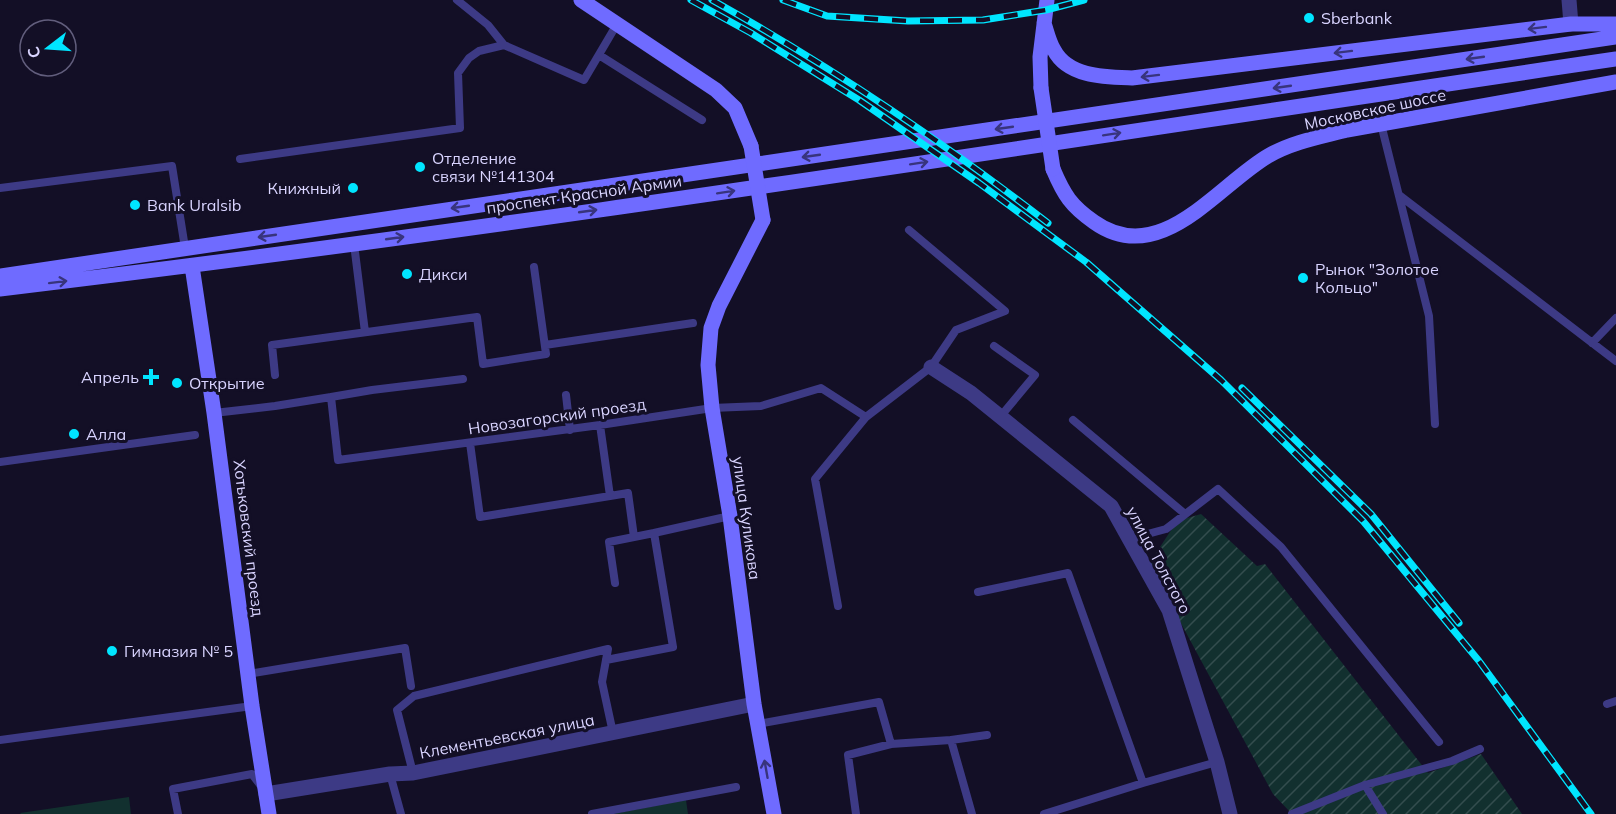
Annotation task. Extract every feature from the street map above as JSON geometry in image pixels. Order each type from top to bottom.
[{"type":"main road","points":[[581,0],[617,24]]},
{"type":"main road","name":"Московское шоссе","points":[[1047,0],[1040,57],[1041,88],[1053,169],[1063,193],[1082,213],[1102,228],[1126,236],[1149,235],[1176,225],[1203,207],[1240,175],[1270,155],[1303,141],[1381,124],[1616,82]]},
{"type":"main road","points":[[1044,23],[1054,52],[1068,66],[1084,73],[1105,77],[1132,78],[1571,24],[1616,24]]},
{"type":"main road","name":"улица Куликова","points":[[617,24],[717,90],[735,108],[751,146],[763,220],[711,328],[708,365],[712,408],[730,516],[754,704],[774,814]]},
{"type":"main road","name":"Московское шоссе","points":[[1166,104],[1616,37]]},
{"type":"main road","name":"Московское шоссе","points":[[1171,125],[1616,60]]},
{"type":"main road","name":"проспект Красной Армии","points":[[0,276],[1166,104]]},
{"type":"main road","name":"проспект Красной Армии","points":[[0,289],[354,244],[1171,125]]},
{"type":"main road","name":"Хотьковский проезд","points":[[192,266],[214,413],[252,706],[269,814]]},
{"type":"street","points":[[1569,0],[1571,24]]},
{"type":"street","name":"улица Толстого","points":[[931,367],[971,393],[1111,506],[1169,610],[1217,762],[1230,814]]},
{"type":"street","name":"Клементьевская улица","points":[[266,794],[390,774],[413,773],[754,704]]},
{"type":"lane","points":[[457,0],[488,25],[504,45],[584,80],[617,24]]},
{"type":"lane","points":[[240,159],[460,128],[458,74],[469,58],[479,51],[504,45]]},
{"type":"lane","points":[[599,55],[702,120]]},
{"type":"lane","points":[[1381,124],[1429,316],[1435,424]]},
{"type":"lane","points":[[0,188],[172,166],[185,248]]},
{"type":"lane","points":[[1399,195],[1616,361]]},
{"type":"lane","points":[[838,606],[815,479],[866,417],[931,367],[957,330],[1005,311],[909,230]]},
{"type":"lane","points":[[354,244],[365,332]]},
{"type":"lane","points":[[275,375],[272,345],[477,318],[483,364],[546,354],[534,267]]},
{"type":"lane","points":[[1592,343],[1616,318]]},
{"type":"lane","points":[[544,345],[693,323]]},
{"type":"lane","points":[[994,346],[1035,375],[1000,417]]},
{"type":"lane","points":[[214,413],[463,379]]},
{"type":"lane","name":"Новозагорский проезд","points":[[331,397],[338,460],[712,408],[762,406],[821,388],[866,417]]},
{"type":"lane","points":[[566,395],[570,429]]},
{"type":"lane","points":[[1073,420],[1185,514]]},
{"type":"lane","points":[[600,425],[610,496]]},
{"type":"lane","points":[[0,462],[195,435]]},
{"type":"lane","points":[[470,443],[480,517],[628,493],[634,537]]},
{"type":"lane","points":[[1129,539],[1166,529],[1218,489],[1281,547],[1439,742]]},
{"type":"lane","points":[[615,583],[609,542],[730,516]]},
{"type":"lane","points":[[606,660],[673,647],[654,533]]},
{"type":"lane","points":[[978,592],[1068,573],[1143,783]]},
{"type":"lane","points":[[248,674],[405,648],[411,686]]},
{"type":"lane","points":[[413,773],[397,710],[414,696],[608,649],[602,682],[613,733]]},
{"type":"lane","points":[[758,724],[879,702],[891,744]]},
{"type":"lane","points":[[0,740],[252,706]]},
{"type":"lane","points":[[856,814],[848,755],[891,744],[987,735]]},
{"type":"lane","points":[[951,740],[972,814]]},
{"type":"lane","points":[[1292,814],[1365,785],[1452,761],[1480,749]]},
{"type":"lane","points":[[1044,814],[1217,762]]},
{"type":"lane","points":[[178,814],[172,789],[252,774],[266,794]]},
{"type":"lane","points":[[390,774],[401,814]]},
{"type":"lane","points":[[1365,785],[1383,814]]},
{"type":"lane","points":[[592,814],[736,787]]},
{"type":"green space","points":[[1201,514],[1257,566],[1265,564],[1428,773],[1481,754],[1522,814],[1292,814],[1273,794],[1149,564],[1177,521]]},
{"type":"green space","points":[[129,797],[131,814],[20,813]]},
{"type":"green space","points":[[686,800],[688,814],[612,814]]},
{"type":"railway","points":[[691,0],[751,33],[859,100],[979,183],[1086,262],[1221,380],[1363,521],[1479,661],[1591,814]]},
{"type":"railway","points":[[712,0],[842,78],[926,134],[1048,223]]},
{"type":"railway","points":[[783,0],[827,16],[908,21],[983,20],[1046,10],[1084,0]]},
{"type":"railway","points":[[1242,388],[1371,514],[1459,623]]},
{"type":"place","name":"Sberbank","points":[[1309,18]]},
{"type":"place","name":"Отделение связи №141304","points":[[420,167]]},
{"type":"place","name":"Книжный","points":[[353,188]]},
{"type":"place","name":"Bank Uralsib","points":[[135,205]]},
{"type":"place","name":"Дикси","points":[[407,274]]},
{"type":"place","name":"Рынок \"Золотое Кольцо\"","points":[[1303,278]]},
{"type":"place","name":"Апрель","points":[[151,377]]},
{"type":"place","name":"Открытие","points":[[177,383]]},
{"type":"place","name":"Алла","points":[[74,434]]},
{"type":"place","name":"Гимназия № 5","points":[[112,651]]}]
